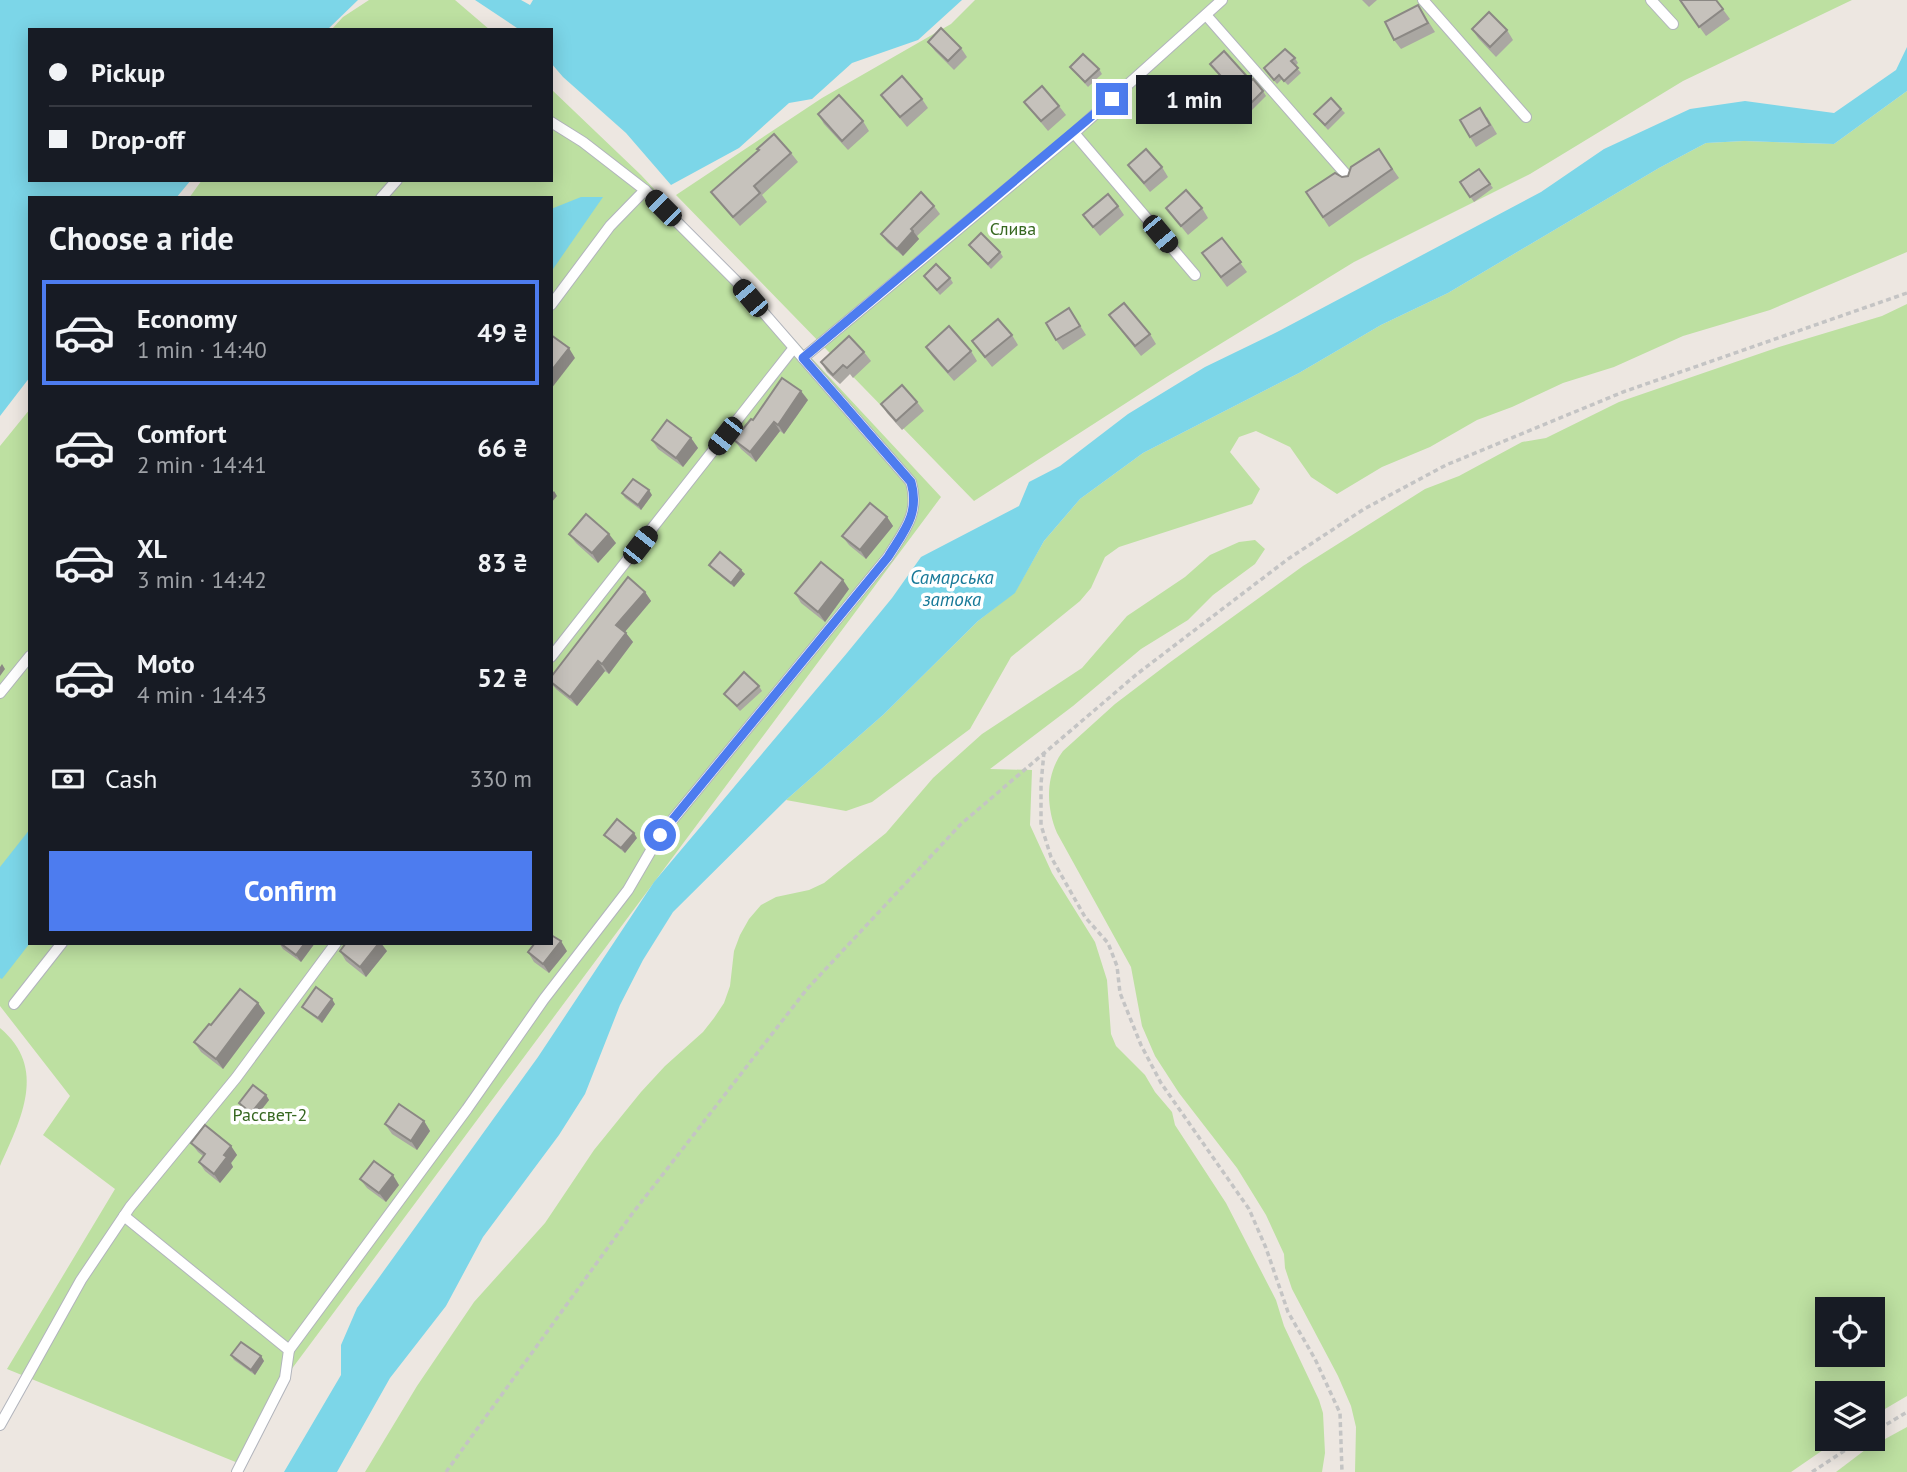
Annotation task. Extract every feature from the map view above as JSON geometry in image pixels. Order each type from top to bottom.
[{"type":"lane","points":[[803,358],[1074,132],[1222,0]]},
{"type":"lane","points":[[1423,0],[1526,117]]},
{"type":"lane","points":[[1651,0],[1673,23]]},
{"type":"lane","points":[[1206,15],[1350,179]]},
{"type":"lane","points":[[237,1472],[285,1378],[289,1349],[467,1109],[544,999],[628,890],[660,835],[888,557],[910,521],[916,498],[911,482],[736,281],[645,190],[583,142],[553,123]]},
{"type":"lane","points":[[1074,132],[1195,275]]},
{"type":"lane","points":[[384,196],[395,182]]},
{"type":"lane","points":[[553,302],[610,226],[645,190]]},
{"type":"lane","points":[[553,654],[793,349]]},
{"type":"lane","points":[[0,693],[28,658]]},
{"type":"lane","points":[[14,1004],[60,945]]},
{"type":"lane","points":[[0,1425],[81,1280],[124,1216],[236,1078],[335,945]]},
{"type":"lane","points":[[124,1216],[289,1349]]},
{"type":"path","points":[[446,1472],[632,1214],[807,989],[961,824],[1137,674],[1288,559],[1364,509],[1446,466],[1623,391],[1907,293]]},
{"type":"path","points":[[1044,752],[1041,825],[1051,857],[1085,917],[1108,943],[1118,966],[1120,993],[1141,1045],[1161,1083],[1249,1209],[1288,1312],[1315,1359],[1340,1413],[1342,1472]]},
{"type":"path","points":[[1885,1425],[1907,1412]]},
{"type":"path","points":[[1812,1472],[1844,1451]]},
{"type":"green space","points":[[369,0],[455,0],[488,28],[333,28],[343,17]]},
{"type":"green space","name":"Слива","points":[[975,0],[1852,0],[1683,81],[1530,174],[1354,262],[1168,376],[974,501],[676,195],[822,98],[951,24]]},
{"type":"green space","name":"Рассвет-2","points":[[553,91],[641,175],[941,497],[285,1378],[238,1463],[7,1369],[115,1189],[43,1135],[70,1096],[0,1006],[0,446],[28,411],[28,945],[553,945],[553,196],[190,196],[201,182],[553,182]]},
{"type":"green space","points":[[1907,91],[1907,252],[1770,310],[1683,336],[1614,367],[1563,383],[1477,420],[1430,447],[1382,467],[1337,494],[1311,477],[1290,447],[1256,431],[1239,437],[1230,452],[1260,489],[1252,504],[1119,547],[1105,557],[1091,588],[1080,601],[1011,657],[970,729],[872,802],[846,811],[786,800],[883,715],[978,621],[1015,592],[1044,541],[1080,499],[1143,453],[1299,373],[1381,325],[1448,293],[1706,143],[1744,141],[1834,144]]},
{"type":"green space","points":[[1907,304],[1907,1396],[1885,1409],[1885,1381],[1815,1381],[1815,1451],[1822,1451],[1791,1472],[1355,1472],[1356,1427],[1351,1406],[1292,1289],[1285,1268],[1284,1254],[1266,1215],[1237,1168],[1179,1093],[1155,1056],[1142,1026],[1131,967],[1053,823],[1049,791],[1053,770],[1063,751],[1115,704],[1169,663],[1303,566],[1425,489],[1459,476],[1522,442],[1546,438],[1619,402],[1779,347],[1882,316]]},
{"type":"green space","points":[[1255,540],[1265,549],[1255,564],[1213,595],[1188,620],[1141,649],[1073,706],[990,769],[1032,770],[1030,825],[1052,873],[1095,942],[1107,980],[1111,1034],[1116,1046],[1145,1075],[1172,1112],[1175,1125],[1226,1203],[1276,1300],[1284,1326],[1323,1413],[1325,1453],[1322,1472],[365,1472],[417,1386],[474,1302],[545,1223],[594,1150],[641,1092],[714,1018],[724,1003],[730,986],[734,951],[740,935],[761,905],[776,897],[809,890],[824,883],[886,833],[933,778],[982,734],[1082,668],[1127,616],[1185,577],[1210,555],[1239,542]]},
{"type":"green space","points":[[0,1028],[15,1043],[27,1077],[22,1112],[0,1166]]},
{"type":"green space","points":[[1907,1427],[1907,1472],[1836,1472],[1864,1451],[1885,1451],[1885,1439]]},
{"type":"water","points":[[0,0],[358,0],[329,28],[28,28],[28,182],[189,182],[178,196],[28,196],[28,380],[0,416]]},
{"type":"water","points":[[475,0],[521,0],[530,5],[533,0],[962,0],[918,40],[852,63],[812,99],[789,103],[739,148],[671,185],[626,133],[553,65],[553,28],[517,28]]},
{"type":"water","name":"Самарська затока","points":[[1907,47],[1907,91],[1834,144],[1744,141],[1706,143],[1448,293],[1381,325],[1299,373],[1143,453],[1080,499],[1044,541],[1015,593],[978,621],[883,715],[786,800],[673,912],[643,960],[620,1005],[585,1094],[559,1135],[483,1237],[446,1306],[390,1378],[337,1472],[284,1472],[341,1375],[341,1345],[357,1308],[538,1057],[654,882],[847,653],[921,557],[1019,506],[1029,482],[1060,466],[1128,414],[1205,367],[1279,331],[1541,192],[1604,149],[1690,109],[1745,101],[1834,113],[1896,70]]},
{"type":"water","points":[[581,197],[603,197],[553,269],[553,208]]},
{"type":"water","points":[[28,832],[28,945],[2,979],[0,978],[0,867]]},
{"type":"building","points":[[1680,0],[1716,0],[1723,9],[1699,27]]},
{"type":"building","points":[[1418,5],[1428,23],[1394,40],[1385,22]]},
{"type":"building","points":[[1489,12],[1507,30],[1490,47],[1472,29]]},
{"type":"building","points":[[941,28],[961,48],[948,61],[928,42]]},
{"type":"building","points":[[1285,49],[1295,58],[1291,61],[1298,68],[1284,81],[1279,75],[1274,80],[1264,68]]},
{"type":"building","points":[[1224,51],[1263,91],[1248,106],[1210,64]]},
{"type":"building","points":[[1083,54],[1099,69],[1085,82],[1070,67]]},
{"type":"building","points":[[902,76],[922,99],[900,117],[881,95]]},
{"type":"building","points":[[1042,86],[1059,106],[1041,121],[1024,102]]},
{"type":"building","points":[[839,95],[863,121],[842,141],[818,114]]},
{"type":"building","points":[[1331,98],[1341,109],[1325,125],[1314,114]]},
{"type":"building","points":[[1480,108],[1490,125],[1470,137],[1460,120]]},
{"type":"building","points":[[774,134],[791,153],[754,186],[760,193],[733,217],[711,192]]},
{"type":"building","points":[[1146,149],[1162,167],[1144,183],[1128,165]]},
{"type":"building","points":[[1379,149],[1392,169],[1323,217],[1306,192],[1335,173],[1342,177],[1348,176],[1351,167]]},
{"type":"building","points":[[1479,169],[1490,184],[1470,197],[1460,182]]},
{"type":"building","points":[[1186,190],[1202,208],[1181,226],[1166,208]]},
{"type":"building","points":[[921,192],[934,206],[911,229],[913,231],[897,249],[881,234]]},
{"type":"building","points":[[1108,194],[1118,206],[1093,227],[1083,215]]},
{"type":"building","points":[[981,233],[1000,252],[988,264],[969,245]]},
{"type":"building","points":[[1222,238],[1241,262],[1221,277],[1202,253]]},
{"type":"building","points":[[936,264],[950,278],[937,290],[924,276]]},
{"type":"building","points":[[1124,303],[1150,334],[1135,346],[1109,315]]},
{"type":"building","points":[[1069,308],[1080,326],[1056,340],[1046,323]]},
{"type":"building","points":[[998,319],[1012,335],[985,357],[972,341]]},
{"type":"building","points":[[949,326],[971,351],[948,372],[926,347]]},
{"type":"building","points":[[553,336],[569,348],[553,368]]},
{"type":"building","points":[[849,336],[864,352],[847,368],[843,365],[833,375],[821,362]]},
{"type":"building","points":[[782,378],[801,391],[778,425],[774,422],[750,452],[734,440],[751,419],[753,420]]},
{"type":"building","points":[[902,385],[917,402],[896,421],[881,404]]},
{"type":"building","points":[[667,420],[691,438],[676,458],[652,440]]},
{"type":"building","points":[[633,479],[649,490],[638,505],[622,493]]},
{"type":"building","points":[[870,503],[887,517],[860,550],[842,536]]},
{"type":"building","points":[[586,514],[609,534],[592,553],[569,534]]},
{"type":"building","points":[[720,552],[741,570],[731,583],[709,565]]},
{"type":"building","points":[[821,562],[843,580],[818,612],[795,593]]},
{"type":"building","points":[[628,577],[645,592],[616,625],[626,633],[602,664],[598,661],[570,697],[553,684],[553,674]]},
{"type":"building","points":[[744,672],[759,686],[737,706],[724,694]]},
{"type":"building","points":[[617,819],[634,833],[621,848],[604,835]]},
{"type":"building","points":[[553,936],[561,941],[543,964],[528,952],[533,945],[553,945]]},
{"type":"building","points":[[283,945],[304,945],[296,955]]},
{"type":"building","points":[[344,945],[377,945],[360,967],[340,951]]},
{"type":"building","points":[[316,987],[332,999],[318,1018],[302,1007]]},
{"type":"building","points":[[240,989],[258,1003],[216,1059],[194,1042]]},
{"type":"building","points":[[253,1085],[266,1095],[251,1113],[239,1103]]},
{"type":"building","points":[[399,1104],[424,1121],[411,1141],[385,1124]]},
{"type":"building","points":[[205,1125],[231,1146],[224,1155],[227,1157],[214,1174],[199,1162],[205,1154],[191,1143]]},
{"type":"building","points":[[374,1161],[393,1175],[379,1193],[360,1179]]},
{"type":"building","points":[[241,1342],[261,1356],[251,1370],[231,1355]]},
{"type":"route","points":[[660,835],[888,557],[910,521],[916,498],[911,482],[803,358],[1112,99]]}]
